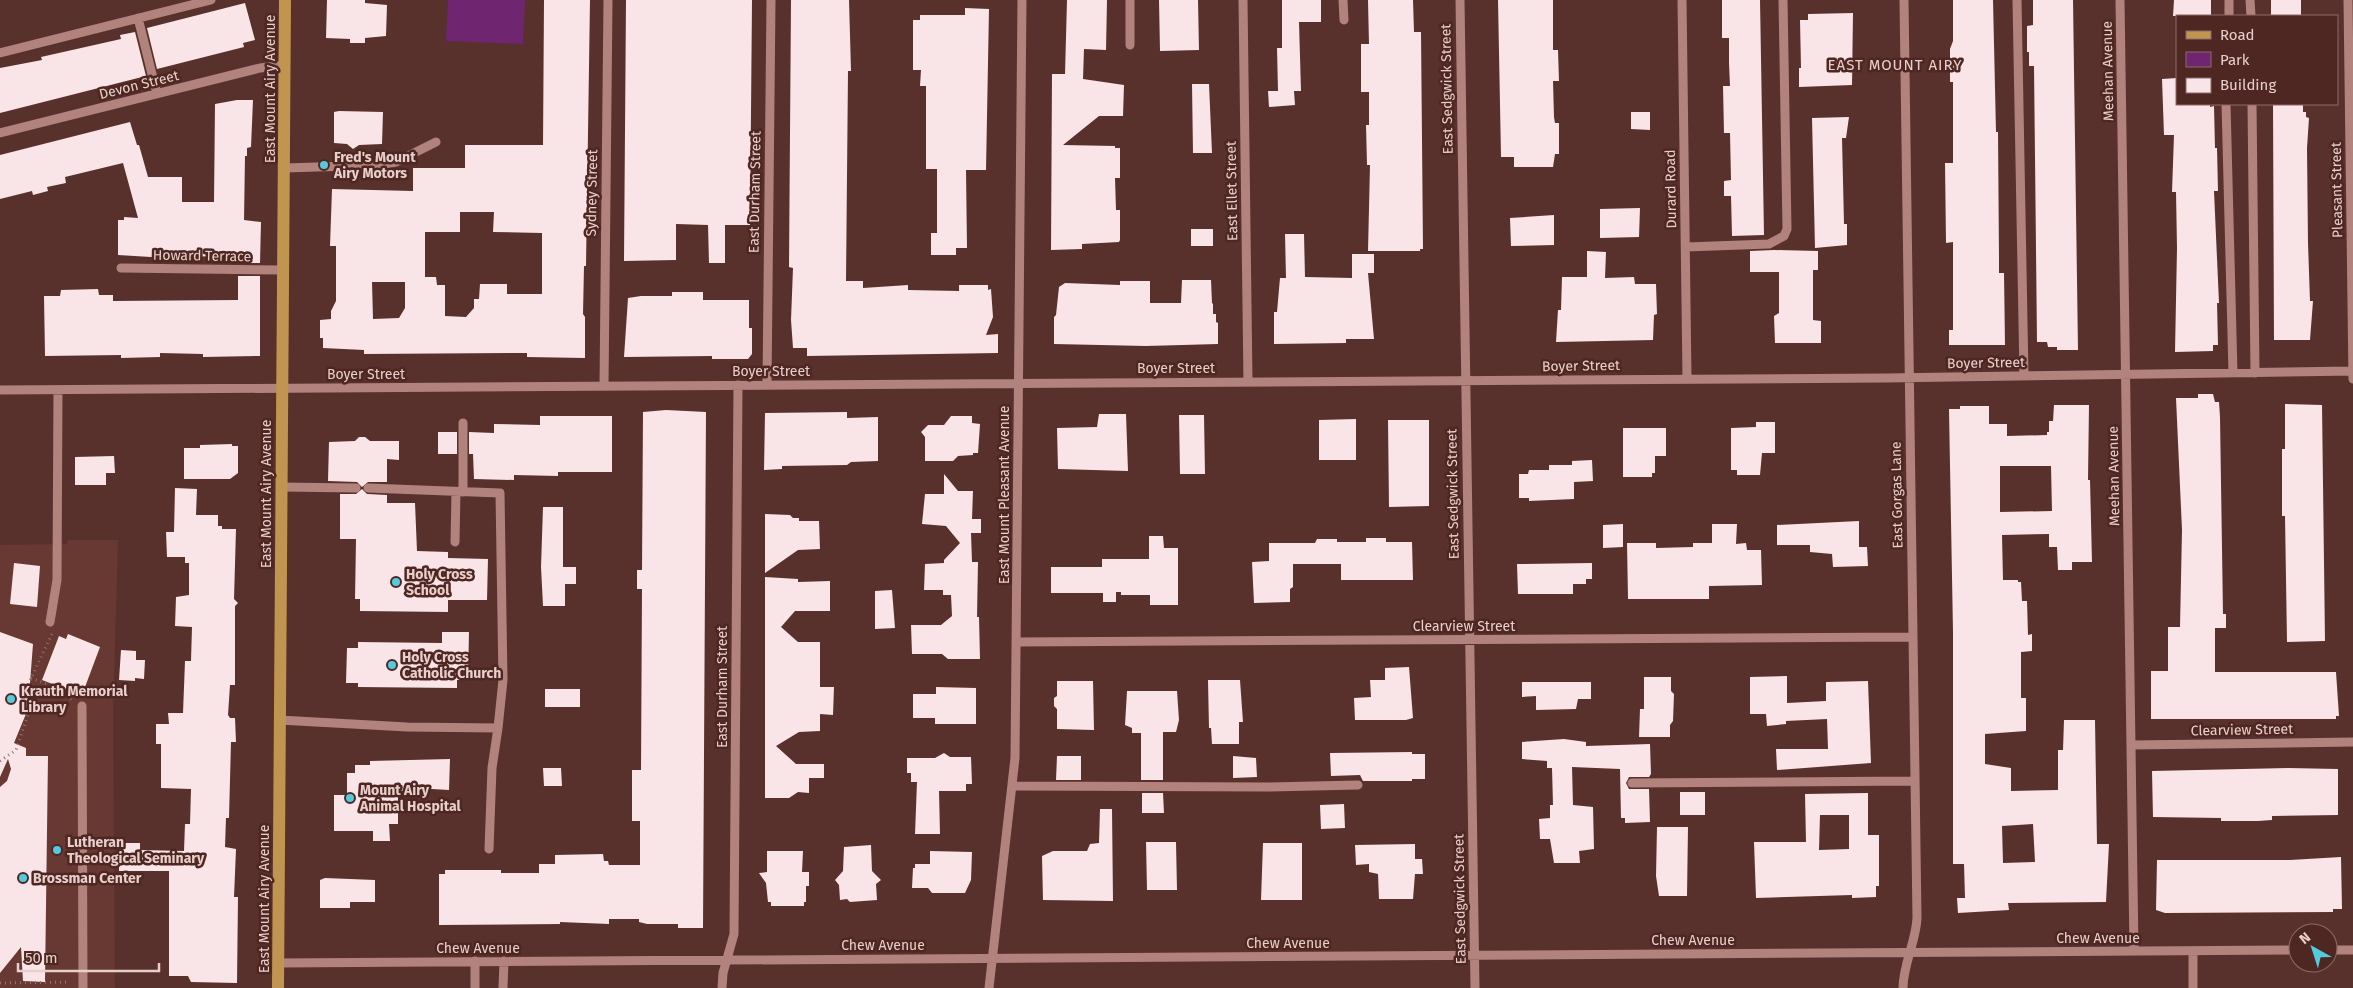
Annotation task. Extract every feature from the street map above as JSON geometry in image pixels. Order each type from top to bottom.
[{"type":"main road","name":"East Mount Airy Avenue","points":[[278,988],[285,0]]},
{"type":"street","points":[[0,52],[211,0]]},
{"type":"street","name":"Sydney Street","points":[[604,386],[608,0]]},
{"type":"street","name":"East Durham Street","points":[[767,385],[771,0]]},
{"type":"street","name":"East Mount Pleasant Avenue","points":[[990,988],[1014,786],[1022,0]]},
{"type":"street","points":[[1130,0],[1130,45]]},
{"type":"street","name":"East Ellet Street","points":[[1243,0],[1248,382]]},
{"type":"street","points":[[1343,0],[1344,20]]},
{"type":"street","name":"East Sedgwick Street","points":[[1460,0],[1475,988]]},
{"type":"street","name":"Durard Road","points":[[1682,0],[1688,378]]},
{"type":"street","points":[[1686,247],[1769,244],[1784,236],[1787,229],[1783,0]]},
{"type":"street","name":"East Gorgas Lane","points":[[1903,988],[1916,928],[1904,0]]},
{"type":"street","points":[[2017,0],[2024,376]]},
{"type":"street","name":"Meehan Avenue","points":[[2120,0],[2134,951]]},
{"type":"street","points":[[2229,0],[2230,15]]},
{"type":"street","points":[[2250,0],[2250,15]]},
{"type":"street","name":"Pleasant Street","points":[[2348,0],[2353,379]]},
{"type":"street","points":[[138,18],[157,94]]},
{"type":"street","name":"Devon Street","points":[[0,133],[260,68],[285,65]]},
{"type":"street","points":[[2226,105],[2233,373]]},
{"type":"street","points":[[2252,105],[2255,373]]},
{"type":"street","points":[[285,168],[380,166],[396,162],[436,142]]},
{"type":"street","name":"Howard Terrace","points":[[121,268],[283,270]]},
{"type":"street","name":"Boyer Street","points":[[0,390],[1018,384],[2353,372]]},
{"type":"street","name":"East Durham Street","points":[[722,988],[734,934],[738,385]]},
{"type":"street","points":[[50,622],[58,560],[58,390]]},
{"type":"street","points":[[455,542],[460,492],[463,423]]},
{"type":"street","points":[[281,487],[356,488]]},
{"type":"street","points":[[368,488],[500,493],[502,680],[492,768],[489,849]]},
{"type":"street","name":"Clearview Street","points":[[1016,642],[1913,637]]},
{"type":"street","points":[[82,706],[83,985]]},
{"type":"street","points":[[279,720],[407,727],[498,728]]},
{"type":"street","name":"Clearview Street","points":[[2132,745],[2353,742]]},
{"type":"street","points":[[1632,783],[1915,781]]},
{"type":"street","points":[[1014,786],[1269,787],[1358,785]]},
{"type":"street","name":"Chew Avenue","points":[[278,963],[2288,950]]},
{"type":"street","points":[[2338,950],[2353,950]]},
{"type":"street","points":[[2193,951],[2193,988]]},
{"type":"street","points":[[503,988],[504,961]]},
{"type":"street","points":[[475,962],[475,988]]},
{"type":"path","points":[[0,761],[16,750],[33,700],[23,695],[54,630],[50,622]]},
{"type":"path","points":[[31,678],[52,686],[82,706]]},
{"type":"path","points":[[0,984],[83,985]]},
{"type":"shaded area","name":"Lutheran Theological Seminary","points":[[68,540],[118,540],[113,713],[115,988],[0,988],[0,545],[67,544]]},
{"type":"green space","points":[[448,0],[525,0],[523,44],[446,41]]},
{"type":"building","points":[[327,0],[365,0],[365,3],[387,5],[386,36],[365,38],[365,43],[350,43],[350,39],[326,38]]},
{"type":"building","points":[[544,0],[590,0],[586,266],[584,266],[583,314],[585,317],[585,358],[527,357],[527,353],[364,354],[364,350],[323,348],[323,338],[320,338],[320,320],[331,319],[331,311],[336,301],[336,246],[330,246],[332,189],[413,191],[413,168],[465,168],[465,145],[543,145]],"holes":[[[460,212],[494,212],[493,232],[542,233],[542,294],[507,294],[507,284],[480,284],[479,299],[474,299],[474,308],[466,317],[445,316],[445,285],[437,285],[436,277],[425,277],[425,232],[460,232]],[[372,282],[405,282],[405,308],[399,318],[373,319]]]},
{"type":"building","points":[[626,0],[752,0],[750,225],[725,225],[725,263],[709,263],[708,225],[676,224],[676,260],[624,261]]},
{"type":"building","points":[[791,0],[849,0],[851,71],[848,71],[846,281],[863,281],[863,288],[908,285],[908,290],[959,291],[959,285],[988,285],[988,290],[991,289],[993,317],[986,335],[998,334],[998,353],[807,356],[807,348],[793,348],[791,320],[793,268],[789,267]]},
{"type":"building","points":[[1067,0],[1107,0],[1106,50],[1084,49],[1083,79],[1124,85],[1123,116],[1099,116],[1063,145],[1115,146],[1115,148],[1120,148],[1120,178],[1115,178],[1116,210],[1120,210],[1120,240],[1119,242],[1082,244],[1082,249],[1051,250],[1052,74],[1065,74]]},
{"type":"building","points":[[1159,0],[1198,0],[1199,50],[1160,51]]},
{"type":"building","points":[[1282,0],[1321,0],[1321,22],[1299,22],[1301,91],[1294,91],[1295,105],[1269,107],[1268,91],[1278,91],[1277,48],[1282,48]]},
{"type":"building","points":[[1368,0],[1413,0],[1414,32],[1421,32],[1423,249],[1420,249],[1420,251],[1368,251],[1370,165],[1367,165],[1366,125],[1369,125],[1369,92],[1361,92],[1361,44],[1369,44]]},
{"type":"building","points":[[1498,0],[1553,0],[1553,50],[1558,50],[1559,81],[1553,81],[1554,117],[1555,123],[1559,123],[1559,154],[1555,154],[1553,167],[1514,167],[1514,157],[1501,157]]},
{"type":"building","points":[[1722,0],[1760,0],[1764,235],[1732,236],[1731,196],[1724,196],[1724,181],[1731,180],[1730,133],[1724,133],[1723,86],[1730,86],[1729,38],[1722,38]]},
{"type":"building","points":[[1953,0],[1993,0],[1996,132],[1998,132],[1999,273],[2004,273],[2005,345],[1949,345],[1949,330],[1953,330],[1953,242],[1946,243],[1945,163],[1953,163],[1953,82],[1950,82],[1950,49],[1953,41]]},
{"type":"building","points":[[2033,0],[2073,0],[2078,350],[2057,350],[2057,347],[2048,347],[2047,342],[2037,342],[2034,66],[2029,66],[2029,52],[2027,52],[2027,26],[2033,25]]},
{"type":"building","points":[[2174,0],[2211,0],[2211,15],[2173,16]]},
{"type":"building","points":[[2271,0],[2301,0],[2301,15],[2271,15]]},
{"type":"building","points":[[245,3],[255,40],[243,43],[244,47],[157,69],[147,28]]},
{"type":"building","points":[[965,8],[989,9],[986,170],[966,170],[967,248],[956,248],[956,255],[931,255],[931,233],[937,233],[937,169],[926,169],[926,86],[920,86],[921,70],[913,70],[913,20],[920,20],[920,15],[965,15]]},
{"type":"building","points":[[1853,13],[1852,85],[1799,87],[1799,68],[1801,68],[1800,20],[1808,20],[1808,14]]},
{"type":"building","points":[[135,32],[146,76],[0,113],[0,68],[42,60],[41,57],[121,39],[120,35]]},
{"type":"building","points":[[2176,78],[2176,105],[2214,106],[2218,191],[2214,191],[2219,303],[2217,303],[2218,345],[2213,345],[2213,351],[2175,352],[2177,248],[2176,192],[2172,192],[2174,135],[2164,135],[2162,79]]},
{"type":"building","points":[[1192,84],[1209,84],[1212,153],[1193,153]]},
{"type":"building","points":[[237,100],[253,100],[251,147],[247,148],[247,156],[245,156],[244,220],[261,222],[260,263],[238,263],[238,256],[151,257],[118,255],[118,220],[124,220],[124,217],[138,218],[123,163],[65,177],[66,183],[47,187],[48,191],[33,195],[32,191],[0,199],[0,155],[130,122],[148,177],[182,177],[182,202],[214,202],[215,104]]},
{"type":"building","points":[[2273,105],[2303,105],[2303,112],[2306,112],[2306,117],[2309,118],[2307,148],[2308,243],[2310,301],[2313,301],[2310,340],[2274,340]]},
{"type":"building","points":[[334,112],[383,112],[382,144],[359,145],[353,149],[347,144],[334,143]]},
{"type":"building","points":[[1631,112],[1650,112],[1650,130],[1631,129]]},
{"type":"building","points":[[1849,117],[1846,138],[1842,138],[1844,224],[1847,224],[1847,245],[1815,248],[1812,118]]},
{"type":"building","points":[[1640,208],[1639,237],[1600,238],[1600,209]]},
{"type":"building","points":[[1554,215],[1554,245],[1511,246],[1510,218]]},
{"type":"building","points":[[1191,229],[1213,229],[1213,246],[1191,246]]},
{"type":"building","points":[[1285,234],[1304,234],[1305,277],[1352,278],[1352,254],[1374,254],[1374,273],[1368,273],[1374,339],[1346,339],[1346,343],[1274,344],[1274,312],[1277,312],[1280,278],[1286,278]]},
{"type":"building","points":[[1587,251],[1606,252],[1605,278],[1634,277],[1635,284],[1656,284],[1657,314],[1654,315],[1653,340],[1556,342],[1558,310],[1561,310],[1562,277],[1587,277]]},
{"type":"building","points":[[1750,251],[1818,251],[1818,270],[1813,270],[1813,320],[1821,321],[1821,343],[1775,343],[1774,316],[1779,313],[1779,272],[1750,272]]},
{"type":"building","points":[[238,276],[260,276],[260,356],[203,357],[203,354],[160,353],[160,357],[121,358],[121,355],[45,356],[44,296],[60,296],[61,290],[98,289],[99,295],[113,295],[113,301],[238,300]]},
{"type":"building","points":[[1182,280],[1211,280],[1213,314],[1216,314],[1216,322],[1218,323],[1218,344],[1146,346],[1054,344],[1054,317],[1056,315],[1059,287],[1065,283],[1120,285],[1120,281],[1150,281],[1150,303],[1181,303]]},
{"type":"building","points":[[672,292],[703,292],[703,300],[749,300],[749,328],[752,328],[752,354],[748,359],[712,359],[712,356],[624,357],[628,298],[672,296]]},
{"type":"building","points":[[2198,394],[2213,394],[2215,402],[2219,402],[2220,417],[2223,614],[2226,614],[2226,628],[2215,628],[2215,672],[2336,672],[2339,716],[2336,716],[2336,719],[2151,719],[2151,671],[2168,671],[2168,627],[2180,627],[2182,530],[2176,398],[2198,398]]},
{"type":"building","points":[[2285,404],[2322,405],[2325,641],[2287,642],[2285,516],[2282,516],[2282,449],[2285,449]]},
{"type":"building","points":[[2054,405],[2089,405],[2088,480],[2090,480],[2092,562],[2072,562],[2072,570],[2058,570],[2057,547],[2049,547],[2049,534],[2002,535],[2003,580],[2018,580],[2018,582],[2021,582],[2022,601],[2027,601],[2028,635],[2032,634],[2032,651],[2021,652],[2021,698],[2026,698],[2026,731],[1985,734],[1985,764],[2011,768],[2011,791],[2058,790],[2058,750],[2063,750],[2064,720],[2095,720],[2097,844],[2109,844],[2106,902],[2008,903],[2009,910],[1958,913],[1957,898],[1965,898],[1964,864],[1953,864],[1953,632],[1949,409],[1960,409],[1960,406],[1989,406],[1989,424],[2007,424],[2007,436],[2047,435],[2047,432],[2049,432],[2049,421],[2053,421]],"holes":[[[2000,466],[2051,466],[2052,511],[2000,512]],[[2033,824],[2035,862],[2003,863],[2002,826]]]},
{"type":"building","points":[[666,410],[706,412],[703,928],[678,928],[678,924],[647,924],[639,922],[639,919],[609,919],[609,924],[560,922],[560,924],[439,925],[439,874],[445,874],[445,870],[501,870],[501,873],[539,873],[539,864],[555,864],[555,855],[603,854],[604,861],[608,861],[609,865],[640,865],[640,821],[632,821],[632,770],[641,770],[642,589],[637,589],[637,570],[642,570],[643,412]]},
{"type":"building","points":[[847,412],[847,418],[878,417],[878,461],[851,462],[847,465],[782,466],[782,469],[764,470],[765,413]]},
{"type":"building","points":[[1099,414],[1126,414],[1128,471],[1058,469],[1057,428],[1097,427]]},
{"type":"building","points":[[1179,415],[1204,415],[1205,474],[1180,474]]},
{"type":"building","points":[[540,416],[612,416],[612,472],[558,472],[558,476],[514,475],[514,480],[474,479],[473,454],[469,454],[469,432],[494,433],[494,424],[540,425]]},
{"type":"building","points":[[951,416],[972,416],[972,423],[980,424],[978,453],[958,456],[953,461],[925,461],[925,437],[921,432],[928,425],[944,425]]},
{"type":"building","points":[[1356,419],[1356,460],[1319,460],[1319,420]]},
{"type":"building","points":[[1388,420],[1429,420],[1429,506],[1389,507]]},
{"type":"building","points":[[1756,422],[1775,422],[1775,453],[1762,453],[1760,475],[1737,475],[1737,470],[1731,470],[1731,428],[1756,427]]},
{"type":"building","points":[[1623,428],[1666,428],[1666,456],[1655,456],[1655,473],[1652,473],[1652,477],[1623,477]]},
{"type":"building","points":[[438,432],[457,432],[457,454],[438,454]]},
{"type":"building","points":[[359,437],[365,437],[370,441],[399,441],[399,460],[387,459],[387,482],[368,482],[362,487],[357,482],[328,481],[329,442],[355,441]]},
{"type":"building","points":[[232,444],[232,446],[238,446],[238,473],[230,479],[184,479],[184,448],[200,448],[200,445]]},
{"type":"building","points":[[114,456],[115,473],[106,473],[106,485],[75,485],[75,457]]},
{"type":"building","points":[[1592,460],[1593,481],[1574,482],[1574,499],[1529,501],[1529,498],[1519,498],[1519,474],[1528,474],[1529,470],[1549,470],[1549,465],[1572,465],[1572,461]]},
{"type":"building","points":[[944,474],[958,491],[973,491],[972,519],[981,519],[981,533],[971,533],[972,562],[978,562],[977,617],[979,617],[980,659],[948,659],[942,654],[912,654],[911,625],[941,625],[952,616],[951,595],[943,595],[943,590],[924,590],[925,564],[944,563],[944,560],[960,543],[946,526],[922,524],[925,494],[944,494]]},
{"type":"building","points":[[175,488],[197,489],[196,515],[218,515],[218,526],[222,526],[222,529],[236,529],[234,599],[238,603],[235,606],[235,685],[230,685],[228,715],[230,718],[235,718],[236,742],[231,742],[229,818],[226,818],[225,847],[236,849],[234,897],[238,897],[237,983],[191,982],[188,976],[169,976],[169,871],[119,871],[119,843],[140,843],[140,850],[184,851],[185,824],[190,824],[191,789],[161,788],[161,744],[156,744],[156,724],[169,724],[168,713],[183,713],[185,661],[191,661],[192,627],[175,626],[176,597],[189,595],[189,563],[185,563],[185,557],[167,557],[166,532],[174,532]]},
{"type":"building","points":[[362,489],[367,494],[387,495],[387,503],[415,503],[417,551],[448,552],[448,558],[488,559],[487,600],[448,600],[448,612],[360,611],[360,599],[355,599],[356,539],[340,539],[340,494],[356,494]]},
{"type":"building","points":[[543,507],[563,507],[563,567],[576,567],[576,584],[565,584],[565,606],[543,606],[541,567]]},
{"type":"building","points":[[765,514],[790,515],[793,518],[799,518],[799,521],[819,521],[820,549],[798,550],[765,573]]},
{"type":"building","points":[[1859,521],[1859,547],[1867,547],[1868,566],[1833,567],[1832,554],[1810,552],[1810,545],[1777,545],[1777,525]]},
{"type":"building","points":[[1623,524],[1623,547],[1603,548],[1603,525]]},
{"type":"building","points":[[1712,524],[1737,524],[1736,544],[1746,543],[1747,550],[1761,550],[1762,585],[1709,586],[1709,599],[1628,599],[1627,543],[1656,543],[1656,548],[1693,547],[1693,543],[1712,543]]},
{"type":"building","points":[[1149,536],[1163,536],[1164,548],[1178,548],[1178,605],[1150,605],[1150,595],[1121,595],[1121,592],[1116,592],[1116,602],[1103,602],[1103,593],[1051,593],[1051,567],[1102,567],[1102,559],[1149,559]]},
{"type":"building","points":[[1366,538],[1386,538],[1386,542],[1412,542],[1413,580],[1341,580],[1341,564],[1293,564],[1293,587],[1290,589],[1290,602],[1254,603],[1252,562],[1269,561],[1269,543],[1315,543],[1317,539],[1337,539],[1337,542],[1366,542]]},
{"type":"building","points":[[14,563],[40,566],[37,607],[10,604]]},
{"type":"building","points":[[1592,563],[1592,579],[1586,579],[1586,584],[1573,584],[1573,594],[1518,594],[1517,564]]},
{"type":"building","points":[[765,577],[798,579],[798,582],[830,581],[830,611],[795,611],[781,627],[798,642],[820,642],[820,687],[834,687],[833,715],[820,714],[820,731],[799,732],[776,746],[796,764],[824,764],[824,778],[809,778],[809,793],[798,792],[789,798],[765,798]]},
{"type":"building","points":[[892,590],[895,628],[875,629],[875,591]]},
{"type":"building","name":"Brossman Center","points":[[0,632],[33,644],[28,709],[14,743],[26,748],[26,756],[48,756],[45,982],[23,981],[21,947],[0,973],[0,787],[7,781],[11,769],[8,759],[0,777]]},
{"type":"building","points":[[442,632],[469,632],[468,680],[457,680],[457,688],[358,687],[358,683],[346,683],[347,648],[358,648],[358,642],[442,643]]},
{"type":"building","points":[[68,634],[100,647],[82,695],[42,680],[59,636],[66,639]]},
{"type":"building","points":[[121,650],[136,651],[136,660],[145,660],[144,679],[135,678],[135,681],[119,680]]},
{"type":"building","points":[[1409,667],[1413,718],[1406,720],[1355,720],[1354,698],[1371,697],[1370,680],[1385,680],[1385,668]]},
{"type":"building","points":[[1787,676],[1787,703],[1826,701],[1826,682],[1868,681],[1871,763],[1777,770],[1776,749],[1828,749],[1827,719],[1786,721],[1786,724],[1767,726],[1766,714],[1750,714],[1750,677]]},
{"type":"building","points":[[1644,677],[1671,677],[1671,691],[1674,694],[1673,721],[1670,725],[1670,737],[1639,737],[1640,709],[1644,709]]},
{"type":"building","points":[[1208,680],[1240,680],[1243,722],[1239,722],[1239,744],[1212,744],[1211,728],[1209,728]]},
{"type":"building","points":[[1057,681],[1093,681],[1094,730],[1057,729],[1057,709],[1054,706],[1054,698],[1057,696]]},
{"type":"building","points":[[1522,682],[1591,682],[1591,699],[1578,699],[1576,709],[1536,710],[1536,696],[1522,697]]},
{"type":"building","points":[[936,687],[976,688],[976,724],[935,724],[935,718],[913,718],[913,694],[936,694]]},
{"type":"building","points":[[545,689],[580,689],[580,707],[545,707]]},
{"type":"building","points":[[1127,691],[1177,691],[1179,720],[1176,732],[1163,732],[1163,780],[1141,780],[1141,733],[1132,733],[1132,728],[1125,725]]},
{"type":"building","points":[[1564,739],[1586,742],[1586,746],[1650,744],[1651,774],[1649,777],[1629,777],[1626,783],[1629,789],[1649,789],[1650,822],[1625,823],[1625,818],[1621,818],[1620,769],[1572,767],[1573,805],[1593,807],[1594,849],[1579,851],[1580,863],[1554,863],[1550,839],[1540,839],[1539,819],[1550,818],[1550,805],[1553,805],[1552,768],[1547,768],[1547,761],[1522,759],[1522,742]]},
{"type":"building","points":[[1412,752],[1412,754],[1425,754],[1425,779],[1412,779],[1412,781],[1363,781],[1360,775],[1331,776],[1330,753]]},
{"type":"building","points":[[944,753],[950,757],[971,757],[972,784],[966,784],[966,791],[939,791],[940,834],[915,834],[917,782],[911,782],[911,773],[907,773],[907,758],[935,758]]},
{"type":"building","points":[[1057,756],[1081,756],[1081,780],[1056,780]]},
{"type":"building","points":[[1233,756],[1256,758],[1257,777],[1233,778]]},
{"type":"building","name":"Mount Airy Animal Hospital","points":[[450,759],[449,790],[415,788],[415,791],[398,791],[398,824],[389,824],[390,841],[373,841],[373,831],[334,831],[334,795],[347,795],[347,773],[355,773],[355,765],[370,765],[370,761]]},
{"type":"building","points":[[543,768],[561,768],[562,786],[544,786]]},
{"type":"building","points":[[2288,768],[2338,769],[2338,815],[2272,816],[2272,820],[2258,821],[2221,821],[2221,818],[2153,817],[2152,771]]},
{"type":"building","points":[[1680,792],[1705,792],[1705,815],[1680,815]]},
{"type":"building","points":[[1142,793],[1163,793],[1164,813],[1142,813]]},
{"type":"building","points":[[1868,793],[1868,835],[1879,835],[1879,886],[1876,886],[1876,897],[1852,898],[1852,895],[1756,898],[1754,842],[1806,842],[1805,794]],"holes":[[[1820,815],[1849,815],[1849,849],[1819,850]]]},
{"type":"building","points":[[1344,804],[1345,828],[1321,829],[1320,805]]},
{"type":"building","points":[[1100,809],[1112,809],[1113,901],[1043,900],[1042,856],[1053,851],[1087,851],[1090,844],[1099,843]]},
{"type":"building","points":[[1657,827],[1688,827],[1687,896],[1659,896],[1656,876]]},
{"type":"building","points":[[1146,842],[1176,842],[1177,890],[1147,890]]},
{"type":"building","points":[[1263,843],[1302,843],[1302,900],[1261,900]]},
{"type":"building","points":[[1415,844],[1415,859],[1422,859],[1423,874],[1415,874],[1413,899],[1379,899],[1378,874],[1369,872],[1369,864],[1356,865],[1355,845]]},
{"type":"building","points":[[871,845],[872,871],[881,880],[876,884],[877,900],[850,902],[847,899],[840,900],[839,885],[835,880],[843,871],[844,847]]},
{"type":"building","points":[[767,851],[803,851],[802,872],[809,872],[809,886],[806,886],[806,902],[804,902],[804,906],[771,906],[771,902],[768,902],[766,883],[759,873],[767,872]]},
{"type":"building","points":[[930,851],[972,852],[971,880],[965,893],[932,893],[928,888],[912,888],[913,868],[915,868],[915,864],[930,864]]},
{"type":"building","points":[[2341,857],[2342,909],[2333,909],[2333,912],[2165,913],[2156,910],[2157,860],[2290,860]]},
{"type":"building","points":[[325,878],[375,880],[375,902],[350,902],[350,908],[320,908],[320,880]]},
{"type":"place","name":"Fred's Mount Airy Motors","points":[[324,165]]},
{"type":"place","name":"Holy Cross School","points":[[396,582]]},
{"type":"place","name":"Holy Cross Catholic Church","points":[[392,665]]},
{"type":"place","name":"Krauth Memorial Library","points":[[11,699]]},
{"type":"place","name":"Mount Airy Animal Hospital","points":[[350,798]]},
{"type":"place","name":"Lutheran Theological Seminary","points":[[57,850]]},
{"type":"place","name":"Brossman Center","points":[[23,878]]},
{"type":"district","name":"EAST MOUNT AIRY","points":[[1895,65]]}]
